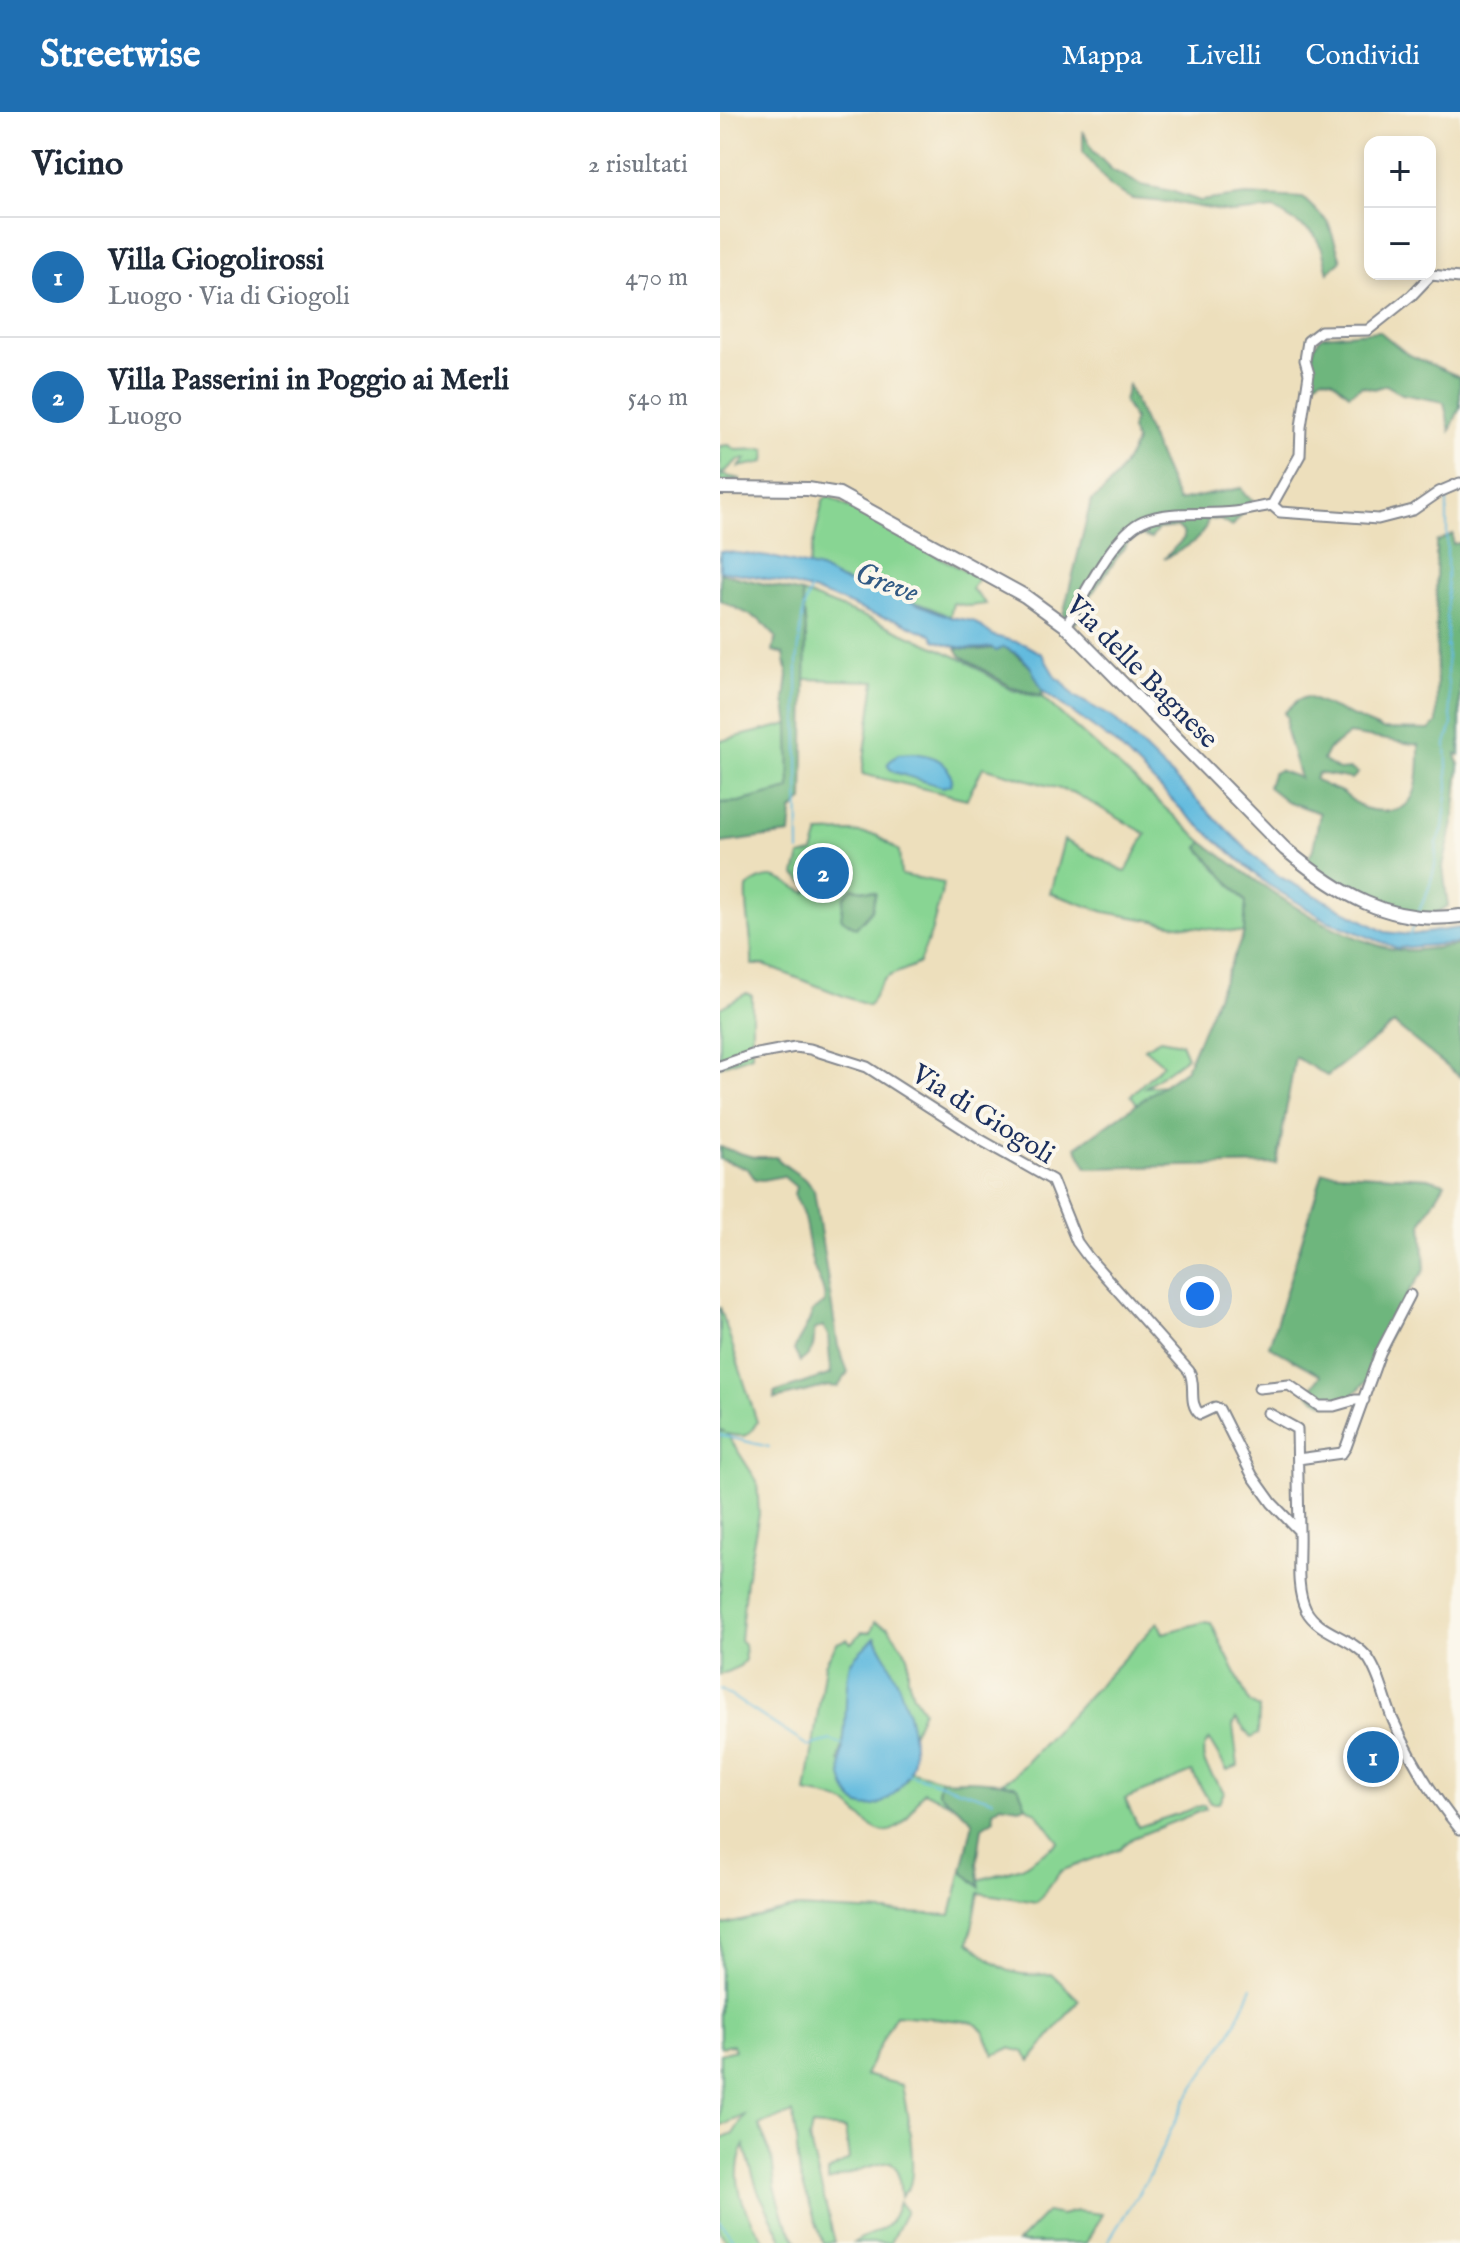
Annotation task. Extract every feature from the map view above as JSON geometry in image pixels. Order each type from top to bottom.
[{"type":"main road","name":"Via delle Bagnese","points":[[720,488],[808,489],[839,494],[1025,596],[1066,626],[1285,849],[1309,869],[1391,914],[1423,919],[1460,916]]},
{"type":"street","points":[[1066,626],[1113,550],[1128,531],[1143,521],[1176,514],[1236,512],[1272,505],[1300,455],[1309,374],[1305,360],[1308,341],[1321,331],[1368,330],[1412,295],[1431,275],[1460,278]]},
{"type":"street","points":[[1272,505],[1280,512],[1378,519],[1413,510],[1439,492],[1460,483]]},
{"type":"street","name":"Via di Giogoli","points":[[720,1066],[752,1055],[795,1047],[867,1067],[981,1140],[1052,1180],[1077,1242],[1194,1379],[1192,1403],[1195,1410],[1200,1414],[1215,1407],[1219,1409],[1252,1475],[1272,1503],[1299,1531]]},
{"type":"street","points":[[1298,1459],[1342,1453],[1380,1353],[1410,1295]]},
{"type":"street","points":[[1259,1388],[1289,1385],[1319,1406],[1364,1400]]},
{"type":"street","points":[[1268,1413],[1297,1429],[1301,1595],[1307,1610],[1315,1622],[1353,1642],[1369,1660],[1395,1724],[1438,1804],[1460,1829]]},
{"type":"green space","points":[[1083,131],[1094,152],[1112,170],[1141,185],[1200,201],[1246,195],[1303,198],[1328,222],[1341,260],[1328,273],[1322,249],[1314,234],[1274,209],[1232,213],[1178,203],[1132,199],[1111,187],[1083,152]]},
{"type":"green space","points":[[1379,331],[1407,354],[1460,377],[1460,407],[1450,431],[1444,402],[1402,394],[1386,385],[1374,389],[1362,386],[1349,394],[1333,380],[1323,377],[1315,382],[1312,357],[1315,345],[1323,336]]},
{"type":"green space","points":[[1128,385],[1178,501],[1241,488],[1253,500],[1232,527],[1220,520],[1208,519],[1197,539],[1164,559],[1184,538],[1178,527],[1158,529],[1151,539],[1141,535],[1128,542],[1075,624],[1063,615],[1091,501],[1111,483],[1136,442],[1131,430],[1134,419],[1124,402]]},
{"type":"green space","points":[[729,445],[736,450],[766,449],[765,462],[739,467],[746,459],[738,460],[721,475],[741,479],[720,482],[720,446]]},
{"type":"green space","points":[[828,496],[978,578],[972,589],[986,604],[969,606],[953,603],[950,617],[808,567],[823,500]]},
{"type":"green space","points":[[1453,534],[1453,544],[1460,543],[1460,623],[1457,633],[1460,646],[1460,755],[1456,754],[1459,766],[1454,819],[1443,867],[1448,906],[1434,914],[1422,915],[1368,901],[1307,861],[1313,849],[1320,813],[1286,801],[1268,787],[1272,774],[1279,770],[1300,778],[1284,713],[1298,700],[1307,697],[1382,729],[1429,730],[1437,723],[1436,542]],"holes":[[[1349,734],[1419,745],[1415,790],[1405,806],[1395,810],[1364,808],[1315,779],[1318,773],[1352,779],[1358,773],[1350,769],[1339,770],[1323,760],[1328,750]]]},
{"type":"green space","points":[[720,573],[802,593],[806,630],[803,800],[792,811],[790,834],[720,843],[720,803],[739,802],[790,789],[789,724],[785,699],[788,676],[784,654],[773,651],[776,637],[760,620],[720,600]]},
{"type":"green space","points":[[802,593],[886,625],[966,661],[1012,690],[1043,698],[1203,842],[1199,848],[1246,902],[1244,933],[1105,912],[1050,893],[1064,840],[1126,872],[1146,834],[1074,793],[983,767],[967,799],[862,774],[875,681],[805,679],[806,630]]},
{"type":"green space","points":[[1004,647],[1030,667],[1043,696],[1013,688],[960,655],[956,648],[980,650]]},
{"type":"green space","points":[[789,724],[790,789],[739,802],[720,803],[720,741]]},
{"type":"green space","points":[[819,833],[876,835],[899,851],[901,875],[944,883],[931,933],[919,963],[884,980],[869,1006],[764,965],[752,965],[747,887],[772,877],[807,893],[809,887],[795,875],[800,856],[813,853]]},
{"type":"green space","points":[[1203,842],[1292,905],[1340,931],[1399,950],[1460,945],[1460,1077],[1394,1024],[1327,1076],[1295,1057],[1277,1164],[1087,1168],[1076,1147],[1186,1069],[1244,933],[1246,902],[1199,848]]},
{"type":"green space","points":[[852,888],[876,892],[872,910],[856,928],[841,918],[844,897]]},
{"type":"green space","points":[[747,993],[752,996],[752,1055],[720,1066],[720,1008]]},
{"type":"green space","points":[[1160,1039],[1181,1043],[1187,1057],[1145,1087],[1164,1085],[1138,1105],[1131,1095],[1163,1064],[1144,1048]]},
{"type":"green space","points":[[720,1147],[753,1157],[776,1157],[814,1190],[838,1346],[848,1372],[838,1387],[829,1386],[775,1399],[774,1393],[831,1374],[828,1335],[823,1326],[814,1330],[812,1348],[800,1362],[794,1350],[812,1312],[824,1303],[824,1293],[812,1261],[802,1211],[794,1194],[796,1187],[783,1176],[755,1179],[748,1169],[720,1159]]},
{"type":"green space","points":[[1323,1172],[1428,1178],[1445,1183],[1422,1222],[1425,1270],[1409,1291],[1367,1381],[1348,1400],[1324,1403],[1308,1394],[1321,1375],[1269,1346]]},
{"type":"green space","points":[[720,1307],[757,1422],[745,1436],[727,1434],[757,1481],[759,1514],[746,1580],[740,1640],[744,1644],[745,1660],[740,1666],[720,1675],[720,1431],[725,1432],[720,1429]]},
{"type":"green space","points":[[875,1622],[888,1627],[908,1655],[908,1678],[913,1695],[923,1710],[911,1737],[899,1688],[876,1638],[839,1761],[906,1780],[909,1770],[941,1779],[938,1791],[952,1805],[924,1791],[903,1823],[884,1831],[871,1826],[843,1802],[806,1793],[825,1664],[837,1643],[847,1639],[851,1643],[862,1632],[871,1632]]},
{"type":"green space","points":[[1158,1622],[1163,1633],[1204,1622],[1211,1623],[1250,1703],[1259,1708],[1258,1734],[1251,1738],[1236,1719],[1233,1726],[1238,1766],[1227,1770],[1209,1740],[1205,1746],[1204,1760],[1224,1792],[1219,1803],[1210,1803],[1192,1772],[1125,1799],[1138,1827],[1204,1805],[1206,1809],[1133,1838],[1119,1849],[1061,1871],[1037,1902],[979,1893],[969,1942],[1006,1970],[1052,1974],[1079,2000],[1030,2061],[1024,2052],[1010,2048],[994,2055],[984,2032],[974,2022],[895,2015],[865,2075],[902,2085],[912,2152],[908,2188],[901,2197],[898,2171],[891,2162],[828,2181],[828,2172],[849,2159],[845,2129],[812,2126],[809,2139],[835,2242],[823,2243],[800,2176],[793,2113],[759,2125],[772,2157],[775,2187],[785,2221],[799,2243],[784,2243],[758,2191],[744,2145],[739,2159],[738,2185],[751,2220],[766,2243],[728,2243],[720,2232],[720,2140],[733,2134],[745,2115],[720,2127],[720,2054],[735,2050],[733,2045],[720,2047],[720,1926],[794,1908],[951,1915],[962,1870],[980,1887],[979,1880],[1022,1867],[1059,1842],[1036,1812],[1026,1806],[1018,1786],[1002,1782],[1014,1775]]},
{"type":"green space","points":[[941,1779],[1018,1786],[1026,1806],[1001,1805],[993,1811],[994,1819],[982,1827],[977,1863],[980,1887],[962,1870],[973,1822],[938,1791]]},
{"type":"green space","points":[[899,2202],[906,2211],[890,2243],[853,2243],[886,2226]]},
{"type":"green space","points":[[1076,2211],[1102,2214],[1086,2243],[1017,2243],[1047,2212],[1061,2215]]},
{"type":"water","points":[[720,551],[776,558],[820,569],[842,581],[894,595],[950,617],[973,621],[994,636],[1024,644],[1042,654],[1056,678],[1074,696],[1113,718],[1257,859],[1280,877],[1385,932],[1410,935],[1460,928],[1460,943],[1397,948],[1328,921],[1267,884],[1187,815],[1117,745],[1043,691],[1021,656],[1004,647],[996,651],[991,647],[970,649],[949,645],[898,620],[872,614],[815,592],[777,581],[720,571]]},
{"type":"water","points":[[898,754],[933,757],[943,763],[950,772],[950,785],[943,787],[889,768],[888,763]]},
{"type":"water","points":[[875,1637],[890,1665],[908,1712],[913,1759],[896,1792],[876,1805],[865,1806],[855,1802],[847,1791],[842,1775],[842,1758],[850,1664]]},
{"type":"waterway","points":[[1419,911],[1435,866],[1448,787],[1446,744],[1452,724],[1447,675],[1447,491]]},
{"type":"waterway","points":[[799,851],[797,663],[803,610],[810,590]]},
{"type":"waterway","points":[[1409,937],[1415,920]]},
{"type":"waterway","points":[[720,1435],[769,1447]]},
{"type":"waterway","points":[[720,1689],[808,1746],[831,1740],[842,1745]]},
{"type":"waterway","points":[[906,1773],[993,1800]]},
{"type":"waterway","points":[[1107,2243],[1148,2178],[1186,2099],[1232,2031],[1252,1987]]},
{"type":"waterway","points":[[720,2221],[736,2243]]},
{"type":"place","name":"Villa Passerini in Poggio ai Merli","points":[[823,873]]},
{"type":"place","name":"Villa Giogolirossi","points":[[1373,1757]]},
{"type":"water label","name":"Greve","points":[[887,582]]}]
